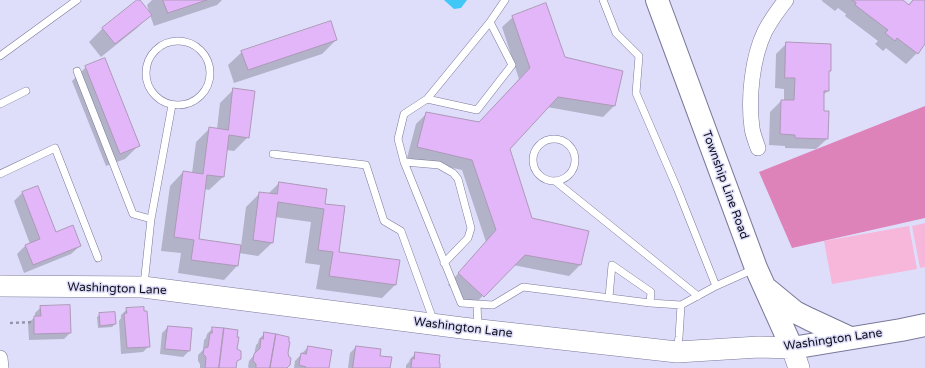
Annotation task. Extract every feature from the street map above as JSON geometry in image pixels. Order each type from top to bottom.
[{"type":"main road","name":"Township Line Road","points":[[657,0],[760,277],[792,348]]},
{"type":"main road","points":[[760,277],[795,312],[809,320],[850,338]]},
{"type":"main road","name":"Washington Lane","points":[[792,348],[925,325]]},
{"type":"street","points":[[758,148],[753,130],[751,114],[754,69],[757,54],[765,31],[786,0]]},
{"type":"street","name":"Washington Lane","points":[[0,286],[143,287],[478,330],[677,352],[759,347],[792,348]]},
{"type":"street","name":"Township Line Road","points":[[792,348],[799,368]]},
{"type":"street","points":[[0,358],[1,368]]},
{"type":"lane","points":[[0,56],[77,0]]},
{"type":"lane","points":[[505,0],[490,22],[427,99],[404,114],[398,139],[404,162],[461,303],[492,305],[523,287],[650,303],[681,305],[716,286],[760,277]]},
{"type":"lane","points":[[603,0],[616,34],[639,56],[636,93],[677,188],[716,286]]},
{"type":"lane","points":[[427,99],[477,110],[512,65],[490,22]]},
{"type":"lane","points":[[174,41],[184,41],[193,44],[201,50],[207,58],[210,68],[210,76],[205,91],[199,97],[192,102],[172,105],[158,98],[152,91],[146,74],[147,65],[150,57],[156,49],[164,44],[174,41]]},
{"type":"lane","points":[[77,71],[133,214],[151,219]]},
{"type":"lane","points":[[0,104],[26,90]]},
{"type":"lane","points":[[143,287],[151,219],[172,105]]},
{"type":"lane","points":[[555,181],[562,179],[573,170],[575,156],[568,143],[555,138],[548,139],[536,146],[532,159],[536,173],[548,181],[555,181],[698,296]]},
{"type":"lane","points":[[0,174],[55,148],[98,258]]},
{"type":"lane","points":[[273,154],[366,165],[384,222],[401,231],[435,324]]},
{"type":"lane","points":[[404,162],[439,165],[453,173],[458,179],[471,228],[468,238],[444,263]]},
{"type":"lane","points":[[609,297],[612,265],[651,292],[650,303]]},
{"type":"lane","points":[[477,304],[478,330]]},
{"type":"lane","points":[[677,352],[681,305]]},
{"type":"path","points":[[10,323],[34,322]]},
{"type":"shaded area","points":[[925,106],[925,218],[792,248],[759,172]]},
{"type":"shaded area","points":[[925,223],[925,267],[920,268],[912,226]]},
{"type":"shaded area","points":[[909,226],[917,269],[832,284],[824,241]]},
{"type":"water","points":[[444,0],[467,0],[461,8],[454,9]]},
{"type":"building","points":[[137,0],[140,0],[152,15],[115,44],[102,28]]},
{"type":"building","points":[[163,0],[207,0],[168,13]]},
{"type":"building","points":[[852,0],[903,0],[909,5],[913,0],[925,0],[925,44],[918,54],[897,38],[895,41],[885,33],[888,30],[855,5],[856,3]]},
{"type":"building","points":[[546,3],[565,57],[623,71],[615,106],[558,97],[510,149],[532,218],[589,231],[581,265],[525,255],[484,297],[458,273],[496,230],[472,160],[417,147],[426,112],[479,122],[530,68],[512,16]]},
{"type":"building","points":[[331,21],[337,40],[248,70],[241,51]]},
{"type":"building","points":[[786,42],[831,44],[829,91],[824,91],[824,111],[829,111],[828,139],[795,138],[795,135],[780,134],[781,100],[794,100],[795,78],[785,78]]},
{"type":"building","points":[[105,58],[140,146],[120,154],[85,66]]},
{"type":"building","points":[[233,88],[255,91],[249,138],[229,135],[224,177],[207,175],[199,239],[241,245],[238,266],[191,260],[194,240],[174,237],[183,171],[203,174],[209,127],[228,130]]},
{"type":"building","points":[[279,182],[327,189],[325,204],[345,206],[339,252],[400,260],[396,285],[329,276],[333,252],[318,250],[324,209],[278,202],[273,243],[253,240],[259,192],[277,194]]},
{"type":"building","points":[[38,186],[56,232],[73,225],[81,246],[33,265],[25,245],[40,239],[22,192]]},
{"type":"building","points":[[70,305],[71,333],[34,334],[34,316],[41,316],[40,306]]},
{"type":"building","points":[[144,307],[144,311],[147,311],[150,347],[127,348],[124,314],[127,313],[126,308]]},
{"type":"building","points":[[115,312],[116,324],[100,326],[99,313]]},
{"type":"building","points":[[168,326],[192,328],[190,351],[165,349]]},
{"type":"building","points":[[212,327],[224,328],[219,368],[205,368],[206,357],[203,354],[204,348],[208,347]]},
{"type":"building","points":[[224,328],[238,330],[237,337],[239,337],[237,349],[241,351],[241,359],[237,361],[236,368],[219,368]]},
{"type":"building","points":[[264,332],[276,334],[270,368],[256,368],[256,364],[253,361],[254,354],[260,348],[261,338],[263,339]]},
{"type":"building","points":[[276,334],[289,337],[290,342],[288,353],[289,357],[291,358],[290,365],[287,368],[270,368]]},
{"type":"building","points":[[308,346],[332,350],[329,368],[306,368],[299,365],[301,353],[306,354]]},
{"type":"building","points":[[356,346],[381,349],[380,356],[392,357],[390,368],[353,368]]},
{"type":"building","points":[[415,352],[440,355],[440,368],[411,368],[412,358],[414,359]]}]
